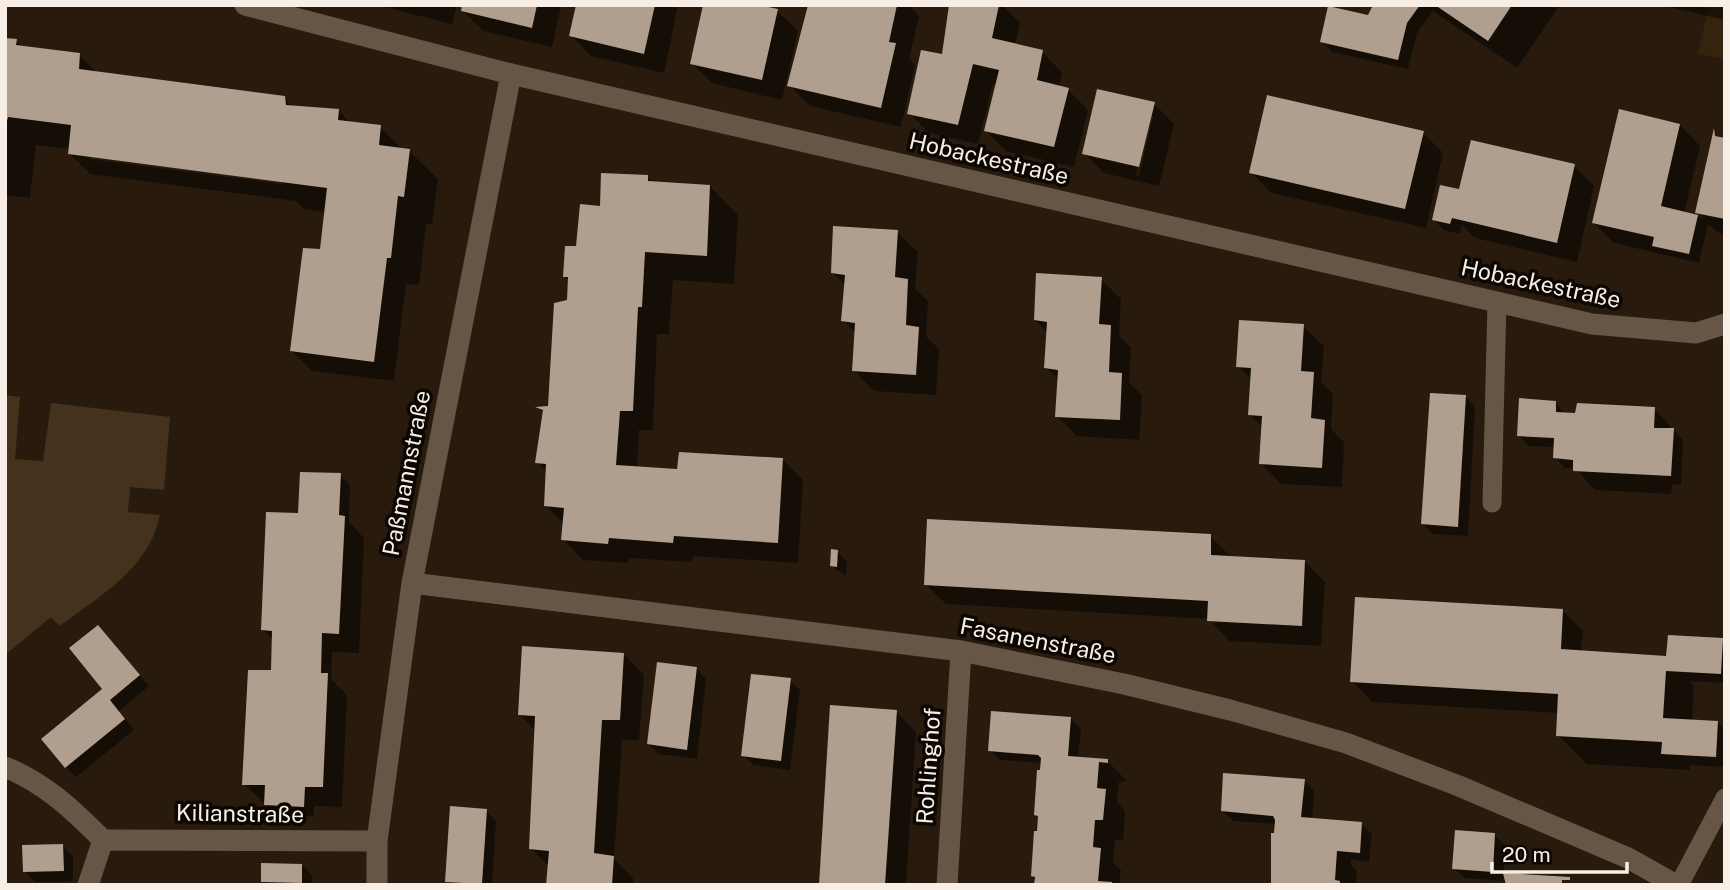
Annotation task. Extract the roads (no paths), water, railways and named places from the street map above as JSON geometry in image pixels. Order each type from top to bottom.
[{"type":"street","name":"Hobackestraße","points":[[245,5],[511,74],[1592,324],[1696,333],[1725,324]]},
{"type":"street","name":"Paßmannstraße","points":[[377,885],[377,841],[412,583],[511,74]]},
{"type":"street","name":"Fasanenstraße","points":[[412,583],[961,651],[1137,687],[1346,743],[1459,786],[1628,858],[1678,885]]},
{"type":"street","name":"Rohlinghof","points":[[947,885],[961,651]]},
{"type":"street","points":[[5,767],[33,778],[69,807],[103,840],[88,885]]},
{"type":"street","name":"Kilianstraße","points":[[103,840],[377,841]]},
{"type":"lane","points":[[1492,503],[1497,302]]},
{"type":"lane","points":[[1678,885],[1725,798]]}]
